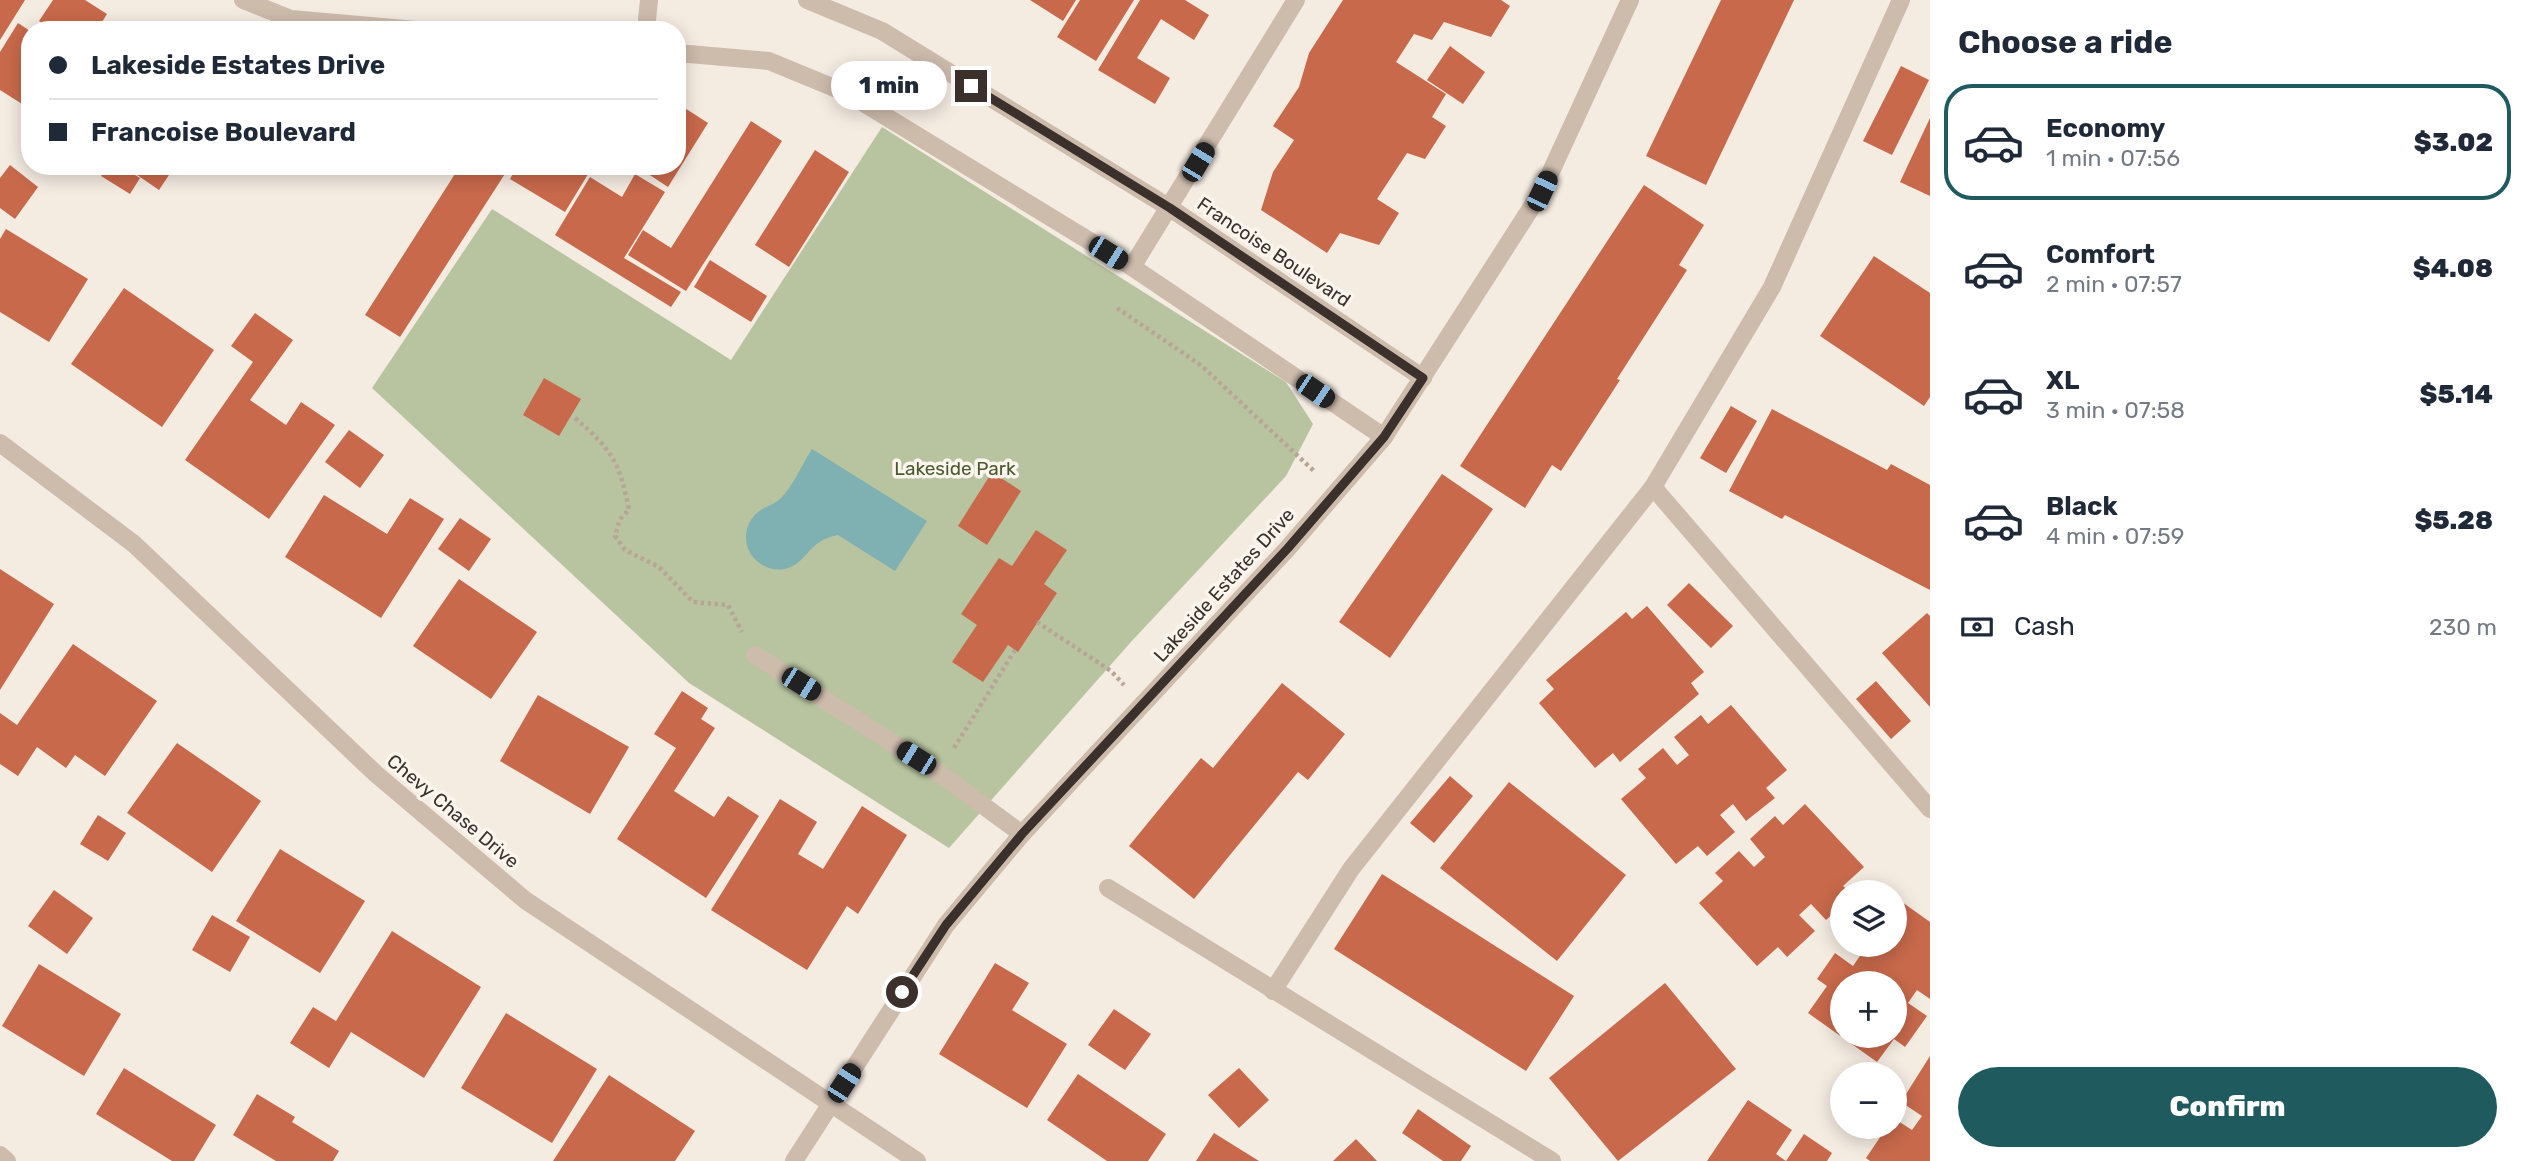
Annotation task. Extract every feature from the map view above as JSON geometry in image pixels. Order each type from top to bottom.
[{"type":"street","points":[[243,0],[291,19],[314,21]]},
{"type":"street","points":[[647,21],[649,0]]},
{"type":"street","name":"Francoise Boulevard","points":[[807,0],[882,31],[1170,208],[1423,378]]},
{"type":"street","points":[[1132,267],[1296,0]]},
{"type":"street","name":"Lakeside Estates Drive","points":[[794,1161],[946,925],[1022,834],[1384,437],[1542,191],[1630,0]]},
{"type":"street","points":[[1273,991],[1351,869],[1653,487],[1772,287],[1901,0]]},
{"type":"street","points":[[686,54],[769,61],[849,94],[1132,267],[1384,437]]},
{"type":"street","name":"Chevy Chase Drive","points":[[0,443],[134,544],[376,774],[525,900],[829,1105],[917,1161]]},
{"type":"street","points":[[1653,487],[1930,810]]},
{"type":"street","points":[[755,655],[939,773],[1022,834]]},
{"type":"street","points":[[1108,888],[1552,1161]]},
{"type":"street","points":[[0,1155],[7,1161]]},
{"type":"path","points":[[1117,308],[1202,366],[1238,396],[1262,425],[1337,491]]},
{"type":"path","points":[[575,418],[608,447],[622,474],[629,510],[620,519],[615,536],[625,550],[659,567],[693,602],[728,605],[755,655]]},
{"type":"path","points":[[1037,622],[1111,671],[1142,705]]},
{"type":"path","points":[[939,773],[1015,650]]},
{"type":"green space","name":"Lakeside Park","points":[[882,127],[1286,382],[1313,424],[1286,476],[1130,643],[949,848],[689,683],[372,388],[492,209],[731,360]]},
{"type":"water","points":[[812,449],[927,521],[895,571],[838,535],[820,542],[798,562],[785,569],[766,567],[751,555],[746,537],[752,518],[785,494]]},
{"type":"building","points":[[0,0],[25,0],[0,40]]},
{"type":"building","points":[[53,0],[85,0],[107,14],[103,21],[39,21]]},
{"type":"building","points":[[1030,0],[1076,0],[1063,21]]},
{"type":"building","points":[[1080,0],[1134,0],[1096,61],[1057,37]]},
{"type":"building","points":[[1140,0],[1185,0],[1209,15],[1194,40],[1161,19],[1137,58],[1170,78],[1155,104],[1098,70]]},
{"type":"building","points":[[1343,0],[1501,0],[1510,6],[1491,37],[1444,22],[1432,40],[1414,34],[1396,62],[1446,94],[1432,117],[1446,126],[1425,159],[1407,153],[1377,199],[1399,213],[1379,245],[1340,233],[1327,253],[1261,210],[1273,172],[1294,140],[1273,126],[1299,87],[1309,53]]},
{"type":"building","points":[[1721,0],[1794,0],[1706,185],[1646,156]]},
{"type":"building","points":[[18,23],[21,25],[21,103],[0,90],[0,52]]},
{"type":"building","points":[[1450,46],[1485,72],[1463,104],[1427,80]]},
{"type":"building","points":[[1901,66],[1929,80],[1892,155],[1863,141]]},
{"type":"building","points":[[686,109],[708,123],[686,158]]},
{"type":"building","points":[[1930,118],[1930,196],[1900,182]]},
{"type":"building","points":[[751,121],[782,141],[686,291],[628,255],[643,230],[671,248]]},
{"type":"building","points":[[815,150],[849,172],[789,267],[755,245]]},
{"type":"building","points":[[10,165],[38,187],[15,219],[0,208],[0,178]]},
{"type":"building","points":[[135,175],[140,178],[130,194],[101,176]]},
{"type":"building","points":[[137,175],[169,175],[159,190]]},
{"type":"building","points":[[454,175],[504,175],[400,337],[365,315]]},
{"type":"building","points":[[512,175],[588,175],[565,212],[510,179]]},
{"type":"building","points":[[634,175],[665,192],[624,258],[681,292],[671,307],[555,235],[590,177],[622,197]]},
{"type":"building","points":[[650,175],[676,175],[668,187]]},
{"type":"building","points":[[1644,185],[1704,225],[1679,265],[1687,270],[1617,379],[1620,380],[1561,471],[1552,465],[1525,508],[1460,466]]},
{"type":"building","points":[[6,229],[88,279],[49,342],[0,312],[0,239]]},
{"type":"building","points":[[1874,256],[1930,293],[1930,397],[1924,406],[1820,336]]},
{"type":"building","points":[[710,260],[767,296],[751,322],[694,287]]},
{"type":"building","points":[[124,288],[214,350],[162,427],[71,364]]},
{"type":"building","points":[[255,313],[293,340],[250,400],[286,425],[301,402],[335,425],[269,519],[185,460],[253,362],[231,346]]},
{"type":"building","points":[[544,378],[581,399],[559,436],[523,415]]},
{"type":"building","points":[[1731,406],[1757,421],[1726,473],[1700,458]]},
{"type":"building","points":[[1772,409],[1887,470],[1891,464],[1930,485],[1930,590],[1785,515],[1782,519],[1729,491]]},
{"type":"building","points":[[349,430],[384,455],[360,488],[325,462]]},
{"type":"building","points":[[992,472],[1021,491],[987,545],[958,526]]},
{"type":"building","points":[[1442,474],[1493,509],[1390,658],[1339,622]]},
{"type":"building","points":[[324,495],[387,534],[410,498],[444,519],[381,618],[285,557]]},
{"type":"building","points":[[460,518],[491,539],[469,571],[438,549]]},
{"type":"building","points":[[1036,530],[1067,550],[1044,584],[1057,593],[1018,652],[1008,645],[983,682],[952,662],[977,625],[961,614],[999,558],[1012,566]]},
{"type":"building","points":[[0,569],[54,604],[0,690]]},
{"type":"building","points":[[459,579],[537,632],[491,699],[413,646]]},
{"type":"building","points":[[1689,583],[1733,626],[1711,648],[1667,605]]},
{"type":"building","points":[[1647,606],[1704,672],[1691,683],[1699,694],[1620,762],[1613,753],[1595,768],[1539,703],[1554,689],[1546,680],[1626,612],[1632,619]]},
{"type":"building","points":[[1927,613],[1930,616],[1930,707],[1882,653]]},
{"type":"building","points":[[73,644],[157,701],[105,776],[75,755],[66,768],[37,747],[18,776],[0,764],[0,713],[17,725]]},
{"type":"building","points":[[1876,681],[1911,721],[1891,739],[1856,699]]},
{"type":"building","points":[[1282,683],[1345,734],[1308,780],[1298,772],[1194,899],[1129,846],[1201,758],[1213,768]]},
{"type":"building","points":[[682,691],[708,708],[701,719],[715,728],[674,791],[714,817],[728,796],[759,816],[706,898],[617,839],[676,748],[654,734]]},
{"type":"building","points":[[538,695],[629,747],[590,814],[500,761]]},
{"type":"building","points":[[1731,705],[1787,770],[1766,788],[1775,798],[1746,821],[1733,804],[1720,815],[1735,832],[1707,856],[1698,846],[1676,864],[1621,799],[1646,778],[1638,769],[1663,748],[1677,765],[1689,755],[1674,737],[1701,715],[1708,724]]},
{"type":"building","points":[[177,743],[261,801],[212,872],[127,813]]},
{"type":"building","points":[[1450,776],[1473,796],[1434,843],[1410,823]]},
{"type":"building","points":[[1509,782],[1626,875],[1557,961],[1440,868]]},
{"type":"building","points":[[780,799],[817,822],[798,854],[823,869],[862,806],[907,835],[858,914],[847,906],[807,970],[711,910]]},
{"type":"building","points":[[1805,804],[1864,867],[1850,880],[1830,880],[1830,916],[1826,920],[1811,904],[1799,915],[1815,931],[1787,957],[1778,947],[1757,966],[1699,903],[1723,881],[1715,873],[1739,851],[1754,867],[1765,857],[1750,839],[1775,816],[1783,825]]},
{"type":"building","points":[[98,815],[126,833],[108,861],[80,844]]},
{"type":"building","points":[[280,849],[365,901],[320,973],[236,921]]},
{"type":"building","points":[[1382,874],[1574,996],[1526,1071],[1334,949]]},
{"type":"building","points":[[54,890],[93,918],[67,954],[28,926]]},
{"type":"building","points":[[1907,906],[1930,922],[1930,999],[1917,990],[1908,1003],[1927,1016],[1907,1044],[1907,971],[1830,971],[1830,1029],[1808,1013],[1827,986],[1817,979],[1832,957],[1841,957],[1853,966],[1859,957],[1907,957]]},
{"type":"building","points":[[212,915],[250,937],[230,972],[192,950]]},
{"type":"building","points":[[392,931],[481,987],[424,1078],[351,1032],[329,1068],[290,1043],[313,1007],[336,1021]]},
{"type":"building","points":[[995,963],[1029,983],[1012,1010],[1067,1044],[1027,1108],[939,1054]]},
{"type":"building","points":[[39,964],[121,1014],[84,1076],[2,1026]]},
{"type":"building","points":[[1665,983],[1736,1069],[1618,1161],[1549,1078]]},
{"type":"building","points":[[1114,1009],[1151,1034],[1125,1070],[1088,1045]]},
{"type":"building","points":[[506,1013],[597,1069],[552,1143],[461,1088]]},
{"type":"building","points":[[1857,1048],[1887,1048],[1877,1062]]},
{"type":"building","points":[[1930,1056],[1930,1161],[1870,1161],[1866,1158],[1879,1139],[1907,1139],[1907,1127],[1912,1130],[1922,1116],[1907,1106],[1907,1092]]},
{"type":"building","points":[[124,1068],[216,1125],[194,1161],[172,1161],[96,1114]]},
{"type":"building","points":[[1239,1068],[1269,1100],[1239,1128],[1208,1095]]},
{"type":"building","points":[[1078,1074],[1166,1134],[1148,1161],[1107,1161],[1047,1120]]},
{"type":"building","points":[[609,1075],[695,1131],[675,1161],[553,1161]]},
{"type":"building","points":[[257,1094],[295,1117],[292,1122],[339,1151],[333,1161],[276,1161],[233,1135]]},
{"type":"building","points":[[1748,1100],[1792,1130],[1776,1154],[1786,1161],[1707,1161]]},
{"type":"building","points":[[1418,1109],[1471,1146],[1461,1161],[1443,1161],[1402,1133]]},
{"type":"building","points":[[1214,1133],[1259,1161],[1196,1161]]},
{"type":"building","points":[[1804,1134],[1832,1153],[1827,1161],[1786,1161]]},
{"type":"building","points":[[1356,1139],[1377,1161],[1333,1161]]},
{"type":"route","points":[[902,992],[946,925],[1022,834],[1288,548],[1384,437],[1423,378],[1170,208],[971,86]]}]
